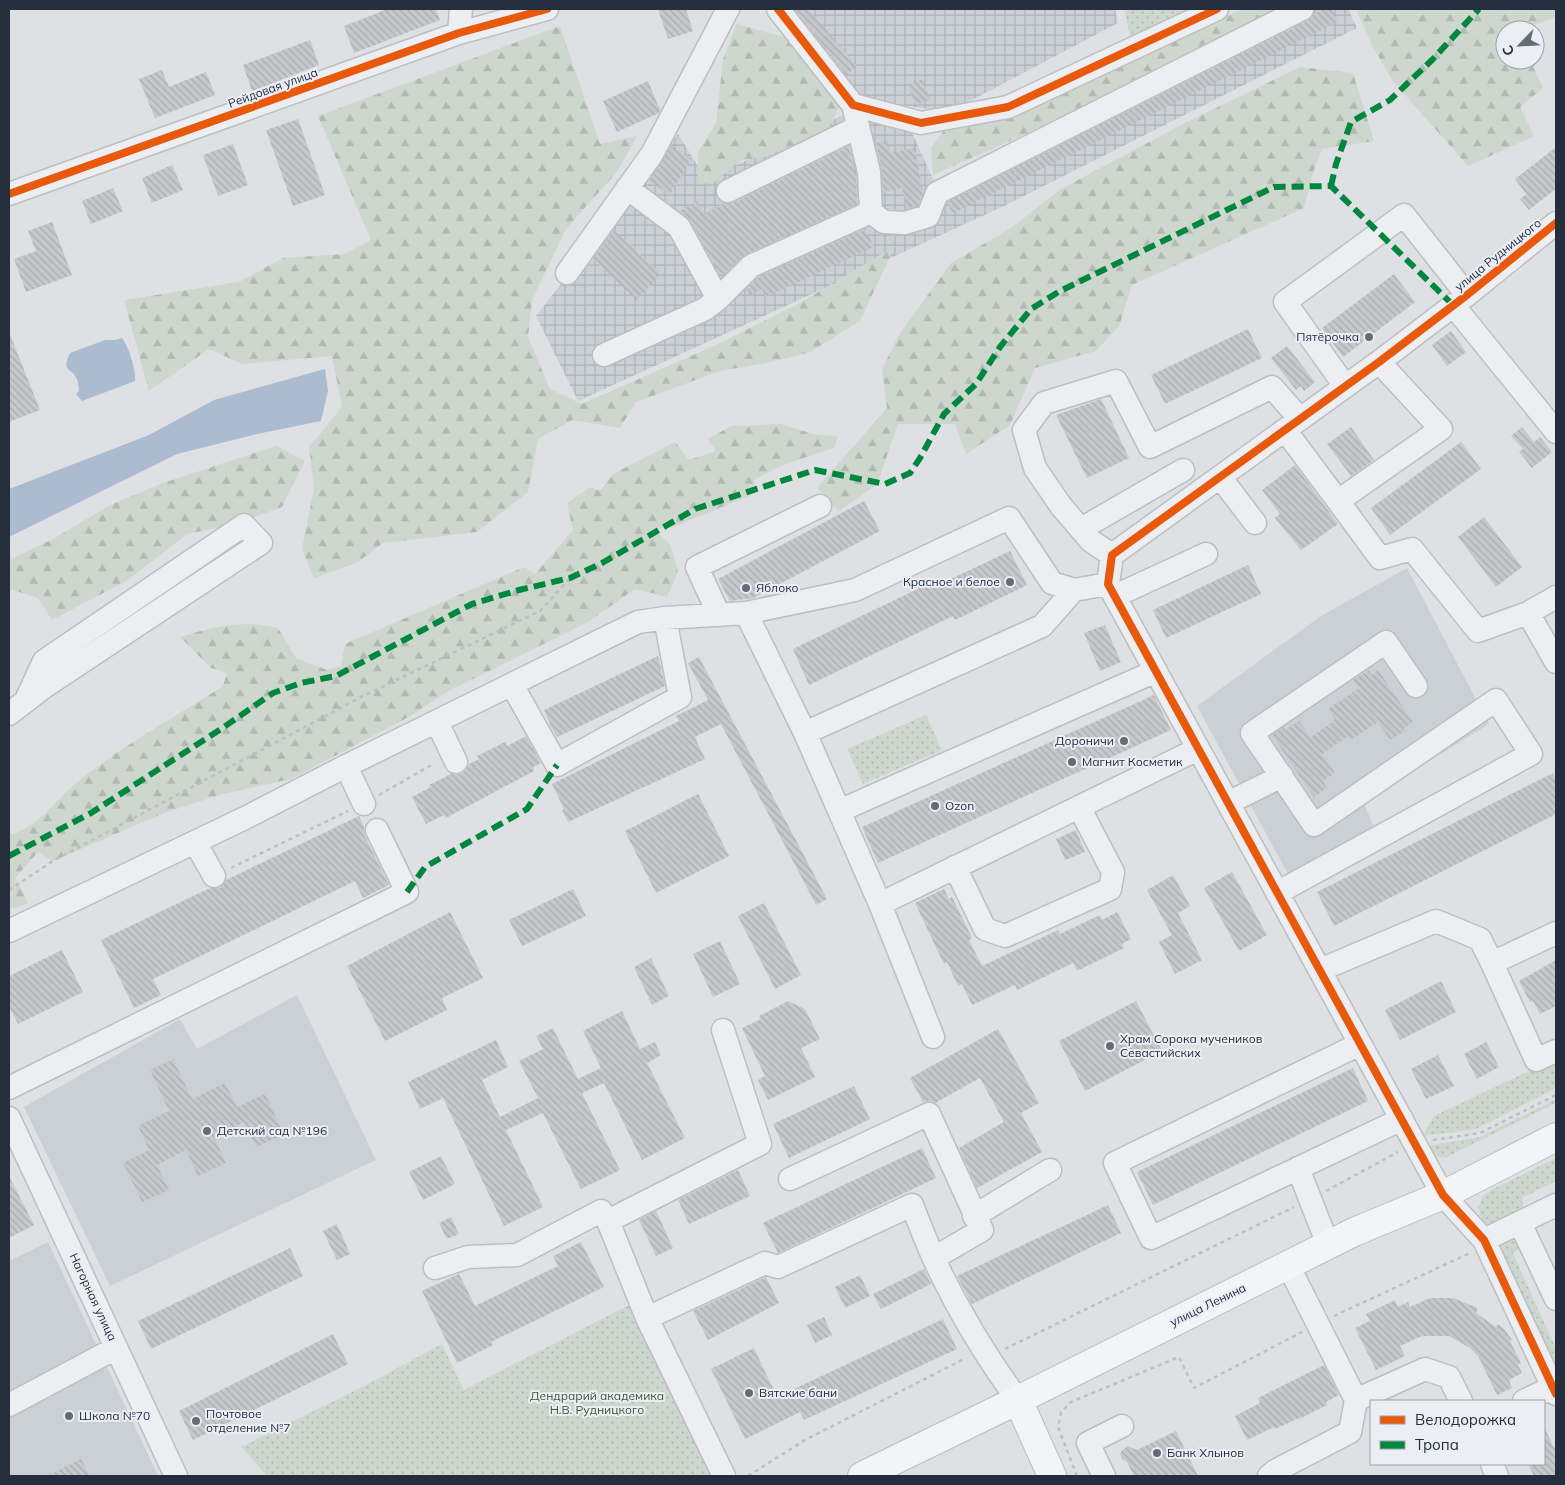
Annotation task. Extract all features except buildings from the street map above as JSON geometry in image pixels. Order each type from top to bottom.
[{"type":"main road","name":"улица Ленина","points":[[862,1476],[1354,1232],[1443,1195],[1556,1137]]},
{"type":"main road","points":[[1018,1400],[1052,1476]]},
{"type":"street","points":[[459,33],[462,9]]},
{"type":"street","name":"Рейдовая улица","points":[[9,194],[459,33],[547,9]]},
{"type":"street","points":[[567,273],[652,154],[728,9]]},
{"type":"street","points":[[778,9],[852,105],[869,172],[871,212],[884,222],[905,223],[928,216],[937,193],[1302,9]]},
{"type":"street","points":[[852,105],[921,122],[1008,107],[1217,9]]},
{"type":"street","points":[[728,191],[858,127]]},
{"type":"street","points":[[628,188],[679,227],[718,299]]},
{"type":"street","points":[[604,355],[705,309],[718,299],[751,266],[871,212]]},
{"type":"street","points":[[1112,555],[1379,362],[1460,300],[1404,214],[1285,302],[1345,386]]},
{"type":"street","name":"улица Рудницкого","points":[[1556,223],[1460,300],[1556,432]]},
{"type":"street","points":[[1338,501],[1441,429],[1379,362]]},
{"type":"street","points":[[1112,555],[1091,541],[1061,506],[1035,468],[1024,430],[1044,403],[1116,381],[1150,447],[1183,470],[1213,482],[1255,523]]},
{"type":"street","points":[[1150,447],[1272,386],[1292,424],[1338,501],[1380,558],[1412,550],[1478,631],[1528,613],[1556,597]]},
{"type":"street","points":[[1081,529],[1183,470]]},
{"type":"street","points":[[719,615],[697,567],[820,506]]},
{"type":"street","points":[[9,931],[195,842],[638,622],[665,618],[746,613],[855,590],[1009,518],[1052,583],[1074,590],[1112,590],[1206,554]]},
{"type":"street","points":[[9,714],[44,686],[261,543],[244,525],[236,530],[44,661],[26,700]]},
{"type":"street","points":[[1112,555],[1112,590],[1198,749],[1443,1195],[1485,1242],[1555,1390],[1527,1400]]},
{"type":"street","points":[[805,733],[1042,626],[1074,590]]},
{"type":"street","points":[[746,613],[805,733],[880,904],[933,1037]]},
{"type":"street","points":[[1528,613],[1556,662]]},
{"type":"street","points":[[512,685],[557,765],[680,698],[665,618]]},
{"type":"street","points":[[1277,893],[1531,754],[1496,700],[1314,825],[1252,733],[1386,642],[1416,686]]},
{"type":"street","points":[[839,811],[1156,671]]},
{"type":"street","points":[[437,722],[454,758]]},
{"type":"street","points":[[880,904],[1198,749]]},
{"type":"street","points":[[346,766],[364,804]]},
{"type":"street","points":[[1228,804],[1282,776]]},
{"type":"street","points":[[955,867],[985,929],[1006,936],[1110,889],[1113,872],[1079,807]]},
{"type":"street","points":[[9,1088],[406,892],[377,830]]},
{"type":"street","points":[[195,842],[214,876]]},
{"type":"street","points":[[1320,970],[1436,921],[1480,939],[1536,1060],[1556,1051]]},
{"type":"street","points":[[1492,963],[1556,933]]},
{"type":"street","points":[[608,1220],[760,1144],[723,1030]]},
{"type":"street","points":[[1360,1044],[1115,1163],[1151,1238],[1402,1119]]},
{"type":"street","points":[[790,1179],[929,1114],[982,1230],[934,1258]]},
{"type":"street","name":"Нагорная улица","points":[[9,1118],[176,1476]]},
{"type":"street","points":[[1298,1168],[1328,1245]]},
{"type":"street","points":[[974,1216],[1050,1170]]},
{"type":"street","points":[[647,1318],[765,1262],[778,1267],[912,1205],[934,1258],[958,1304],[1001,1377],[1018,1400]]},
{"type":"street","points":[[1485,1242],[1556,1205]]},
{"type":"street","points":[[436,1268],[468,1257],[517,1255],[601,1211],[608,1220],[647,1318],[724,1476]]},
{"type":"street","points":[[1520,1223],[1556,1299]]},
{"type":"street","points":[[1269,1476],[1350,1432],[1356,1400],[1288,1265]]},
{"type":"street","points":[[9,1405],[116,1348]]},
{"type":"street","points":[[1356,1400],[1425,1369],[1448,1376],[1460,1400]]},
{"type":"street","points":[[1104,1476],[1088,1443],[1122,1426]]},
{"type":"path","points":[[9,890],[54,861],[361,697],[540,611],[570,578]]},
{"type":"path","points":[[214,876],[364,804],[454,758]]},
{"type":"path","points":[[748,1476],[806,1440],[966,1358],[989,1357],[1310,1199],[1415,1143],[1480,1133],[1556,1095]]},
{"type":"path","points":[[1077,1476],[1058,1427],[1061,1412],[1071,1402],[1179,1356],[1194,1388],[1317,1324],[1485,1242]]},
{"type":"shaded area","points":[[787,9],[1115,9],[1118,23],[949,112],[858,99]]},
{"type":"shaded area","points":[[1286,9],[1348,9],[1357,28],[1002,207],[578,401],[536,316],[678,134],[706,179],[841,116],[907,122],[935,183]]},
{"type":"shaded area","points":[[1407,568],[1489,724],[1363,802],[1376,831],[1288,874],[1197,706],[1321,616]]},
{"type":"shaded area","points":[[297,995],[376,1160],[110,1286],[24,1107],[180,1019],[197,1049]]},
{"type":"shaded area","name":"Школа №70","points":[[48,1242],[158,1476],[9,1476],[9,1261]]},
{"type":"green space","points":[[1124,9],[1195,9],[1131,40]]},
{"type":"green space","points":[[1243,9],[1282,9],[1232,30],[1046,125],[933,175],[931,148],[946,128],[1018,110]]},
{"type":"green space","points":[[1356,9],[1556,9],[1556,17],[1545,21],[1495,20],[1495,70],[1535,70],[1543,88],[1520,107],[1534,136],[1468,166],[1392,80],[1373,47]]},
{"type":"green space","points":[[737,24],[788,38],[840,105],[826,133],[777,154],[741,161],[714,182],[698,184],[698,152],[716,123],[723,59]]},
{"type":"green space","points":[[560,26],[600,144],[637,136],[617,172],[566,229],[532,300],[528,337],[550,389],[582,404],[718,344],[796,305],[895,246],[860,321],[810,352],[772,362],[720,371],[636,402],[620,428],[572,420],[538,439],[528,492],[477,532],[383,543],[358,562],[314,578],[302,549],[314,488],[309,447],[342,407],[332,356],[242,364],[209,349],[149,391],[124,300],[239,282],[283,258],[345,254],[371,240],[318,116]]},
{"type":"green space","points":[[1300,67],[1353,73],[1374,141],[1322,149],[1314,170],[1304,208],[1132,285],[1119,326],[1096,351],[1035,368],[1010,425],[966,454],[955,424],[898,424],[877,485],[839,511],[817,488],[887,408],[882,369],[900,333],[951,263],[1011,228],[1061,189],[1187,122]]},
{"type":"green space","points":[[781,424],[816,435],[838,436],[834,448],[783,465],[755,480],[754,494],[673,527],[654,529],[669,543],[678,572],[667,597],[635,589],[588,622],[447,692],[407,718],[291,779],[223,794],[164,813],[53,861],[38,852],[15,878],[28,903],[13,909],[9,907],[9,834],[16,833],[32,824],[66,792],[103,762],[223,686],[227,673],[211,668],[180,637],[229,625],[252,624],[278,628],[296,658],[327,670],[341,666],[345,644],[524,567],[535,574],[573,530],[567,503],[590,487],[600,491],[613,474],[675,442],[689,460],[716,451],[708,439],[731,426]]},
{"type":"green space","points":[[276,446],[305,461],[282,507],[236,524],[187,534],[128,580],[52,620],[38,598],[9,589],[9,560],[55,538],[108,506],[163,483]]},
{"type":"green space","points":[[926,715],[942,750],[863,784],[847,749]]},
{"type":"green space","points":[[1556,1058],[1556,1088],[1476,1129],[1423,1136],[1434,1116]]},
{"type":"green space","points":[[1556,1099],[1556,1103],[1445,1158],[1434,1154],[1427,1146],[1480,1137]]},
{"type":"green space","points":[[1556,1158],[1556,1181],[1522,1198],[1523,1207],[1515,1215],[1489,1226],[1482,1221],[1478,1208],[1483,1196],[1495,1188]]},
{"type":"green space","points":[[1514,1239],[1519,1245],[1518,1250],[1513,1253],[1556,1349],[1556,1371],[1497,1248]]},
{"type":"green space","name":"Дендрарий академика Н.В. Рудницкого","points":[[629,1305],[715,1476],[267,1476],[241,1447],[368,1384],[442,1344],[464,1390]]},
{"type":"water","points":[[122,338],[132,359],[135,381],[82,401],[76,394],[79,391],[77,379],[66,364],[70,353],[105,340]]},
{"type":"water","points":[[325,369],[328,391],[321,421],[257,434],[177,454],[9,537],[9,489],[149,435],[214,400]]},
{"type":"marked path","points":[[1331,186],[1336,164],[1351,122],[1390,100],[1432,60],[1479,9]]},
{"type":"marked path","points":[[9,856],[91,813],[273,693],[301,683],[336,676],[472,604],[570,578],[602,563],[695,509],[815,470],[885,484],[910,473],[944,414],[976,384],[1000,347],[1031,309],[1060,291],[1274,187],[1331,186],[1453,305]]},
{"type":"marked path","points":[[407,892],[425,867],[527,809],[557,765]]},
{"type":"cycle path","points":[[9,194],[459,33],[547,9]]},
{"type":"cycle path","points":[[778,9],[853,105],[921,123],[1008,107],[1217,9]]},
{"type":"cycle path","points":[[1556,223],[1467,295],[1379,362],[1112,555],[1108,584],[1443,1195],[1484,1240],[1556,1394]]},
{"type":"place","name":"Пятёрочка","points":[[1369,337]]},
{"type":"place","name":"Красное и белое","points":[[1010,582]]},
{"type":"place","name":"Яблоко","points":[[746,588]]},
{"type":"place","name":"Дороничи","points":[[1124,741]]},
{"type":"place","name":"Магнит Косметик","points":[[1072,762]]},
{"type":"place","name":"Ozon","points":[[935,806]]},
{"type":"place","name":"Храм Сорока мучеников Севастийских","points":[[1110,1046]]},
{"type":"place","name":"Детский сад №196","points":[[207,1131]]},
{"type":"place","name":"Вятские бани","points":[[749,1393]]},
{"type":"place","name":"Школа №70","points":[[69,1416]]},
{"type":"place","name":"Почтовое отделение №7","points":[[196,1421]]},
{"type":"place","name":"Банк Хлынов","points":[[1157,1453]]}]
